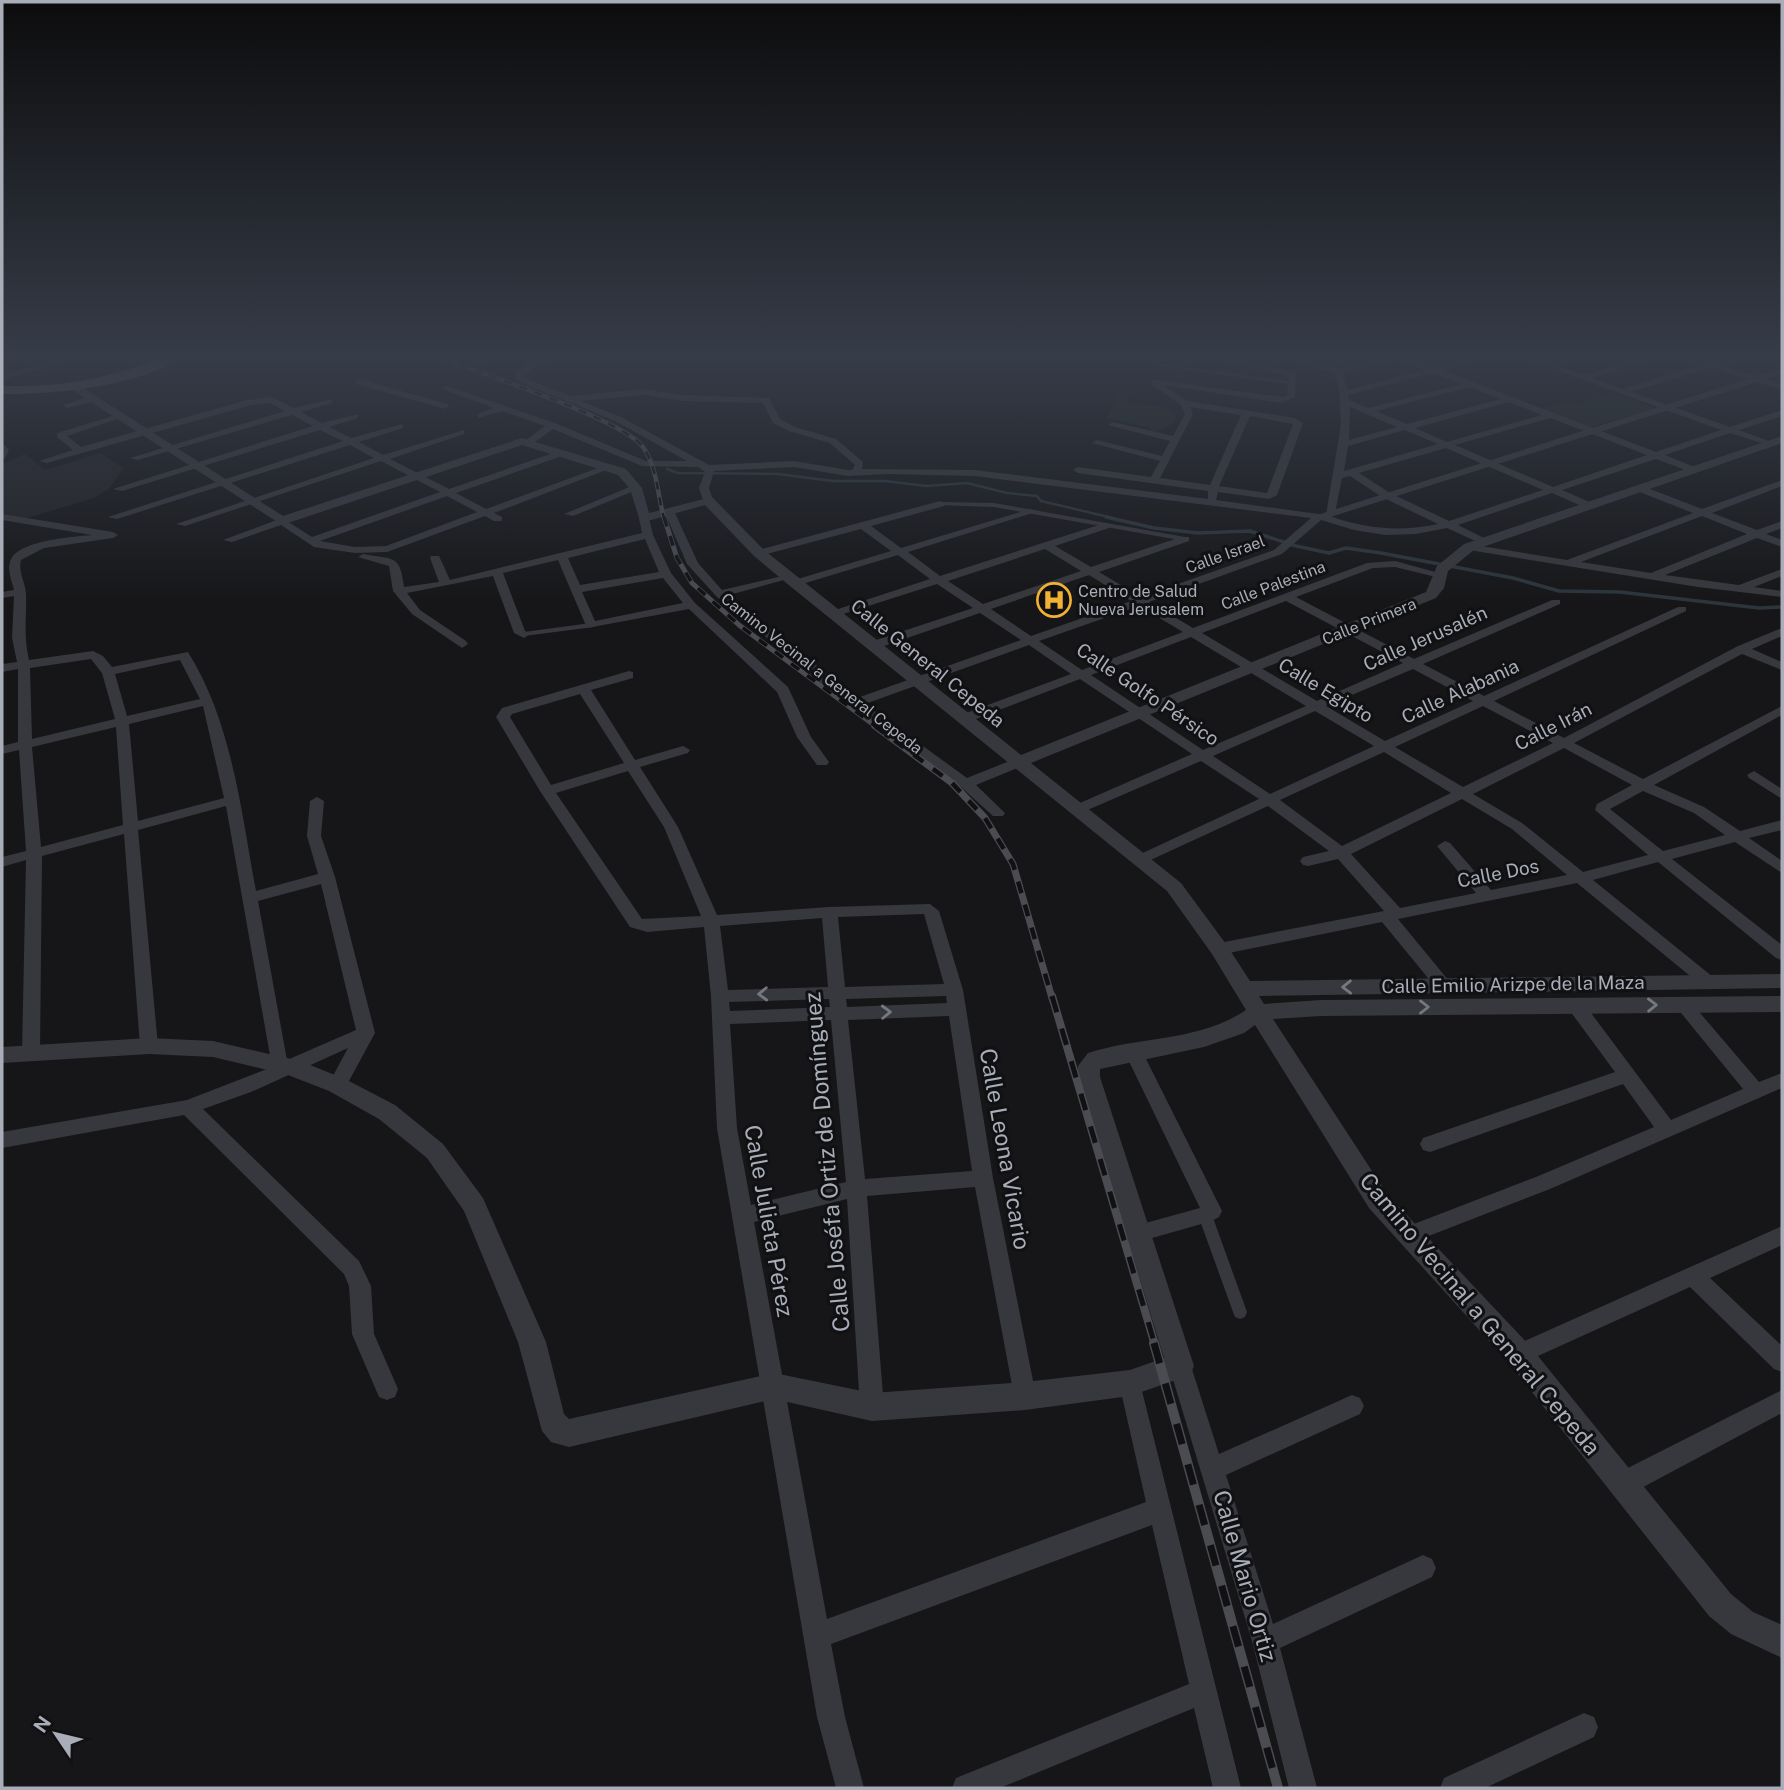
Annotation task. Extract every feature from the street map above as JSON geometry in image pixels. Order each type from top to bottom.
[{"type":"street","points":[[63,438],[79,450]]},
{"type":"street","points":[[44,461],[123,438]]},
{"type":"street","points":[[151,438],[196,464],[314,543],[337,552],[393,563],[397,566],[399,591],[416,612],[462,644]]},
{"type":"street","points":[[135,458],[204,438]]},
{"type":"street","points":[[118,489],[283,438]]},
{"type":"street","points":[[343,438],[498,520]]},
{"type":"street","points":[[113,517],[365,438]]},
{"type":"street","points":[[181,524],[445,438]]},
{"type":"street","points":[[529,442],[535,438]]},
{"type":"street","points":[[584,438],[651,464],[706,471],[794,464],[855,473],[975,473],[1212,504],[1325,514],[1369,532],[1412,533],[1451,524],[1709,438]]},
{"type":"street","points":[[650,438],[706,471]]},
{"type":"street","points":[[823,438],[855,458],[860,464],[855,473]]},
{"type":"street","points":[[1150,480],[1176,439],[1169,438]]},
{"type":"street","points":[[1212,504],[1212,487],[1235,438]]},
{"type":"street","points":[[1150,480],[1085,463],[1078,470],[1150,480],[1212,487],[1269,496],[1273,493],[1292,438]]},
{"type":"street","points":[[1325,514],[1338,476],[1345,438]]},
{"type":"street","points":[[1345,444],[1370,438]]},
{"type":"street","points":[[1430,438],[1590,506]]},
{"type":"street","points":[[1338,476],[1469,438]]},
{"type":"street","points":[[1325,514],[1572,438]]},
{"type":"street","points":[[1610,438],[1694,470]]},
{"type":"street","points":[[1750,438],[1768,444]]},
{"type":"street","name":"Calle Primera","points":[[1017,762],[1431,596],[1444,568],[1469,547],[1782,439]]},
{"type":"street","points":[[228,540],[506,444],[529,442],[609,467],[633,483]]},
{"type":"street","points":[[1097,443],[1164,459]]},
{"type":"street","points":[[2,446],[2,456]]},
{"type":"street","points":[[314,543],[562,453]]},
{"type":"street","points":[[569,514],[633,483],[651,464]]},
{"type":"street","points":[[314,543],[344,549],[387,549],[609,467]]},
{"type":"street","points":[[644,518],[670,513],[708,500],[704,488],[706,471]]},
{"type":"street","points":[[1351,472],[1386,495],[1451,524],[1483,542]]},
{"type":"street","name":"Camino Vecinal a General Cepeda","points":[[633,483],[648,535],[666,574],[691,605],[787,696],[804,737],[822,762]]},
{"type":"street","points":[[1567,563],[1782,483]]},
{"type":"street","points":[[1189,501],[1212,487]]},
{"type":"street","points":[[1641,489],[1782,544]]},
{"type":"street","name":"Calle General Cepeda","points":[[708,500],[759,553],[791,580],[1174,887],[1219,949]]},
{"type":"street","points":[[759,553],[940,504],[994,505],[1185,539]]},
{"type":"street","points":[[720,594],[791,580],[901,552],[1034,511]]},
{"type":"street","name":"Camino Vecinal a General Cepeda","points":[[670,513],[693,564],[720,594],[855,703],[966,783],[998,813]]},
{"type":"street","name":"Calle Israel","points":[[855,703],[1284,548],[1325,514]]},
{"type":"street","points":[[2,517],[113,535],[41,545],[16,559],[14,566],[20,592],[18,622],[24,664],[25,744],[34,852],[31,1052]]},
{"type":"street","points":[[1654,576],[1782,524]]},
{"type":"street","name":"Calle Golfo Pérsico","points":[[863,525],[939,580],[1270,800],[1341,853],[1443,985]]},
{"type":"street","points":[[833,614],[1105,526]]},
{"type":"street","points":[[399,591],[446,584],[648,535]]},
{"type":"street","points":[[874,645],[1185,539]]},
{"type":"street","name":"Calle Egipto","points":[[1046,545],[1517,826],[1707,981]]},
{"type":"street","points":[[1469,547],[1782,594]]},
{"type":"street","points":[[562,556],[591,625]]},
{"type":"street","points":[[435,558],[446,584]]},
{"type":"street","name":"Calle Palestina","points":[[963,719],[1379,564],[1444,568]]},
{"type":"street","points":[[497,572],[520,633],[524,634],[591,625],[691,605]]},
{"type":"street","points":[[1738,589],[1782,572]]},
{"type":"street","points":[[577,589],[666,574]]},
{"type":"street","points":[[2,595],[20,592]]},
{"type":"street","points":[[1287,597],[1645,786],[1691,806],[1782,868]]},
{"type":"street","name":"Calle Jerusalén","points":[[1078,809],[1556,602]]},
{"type":"street","name":"Calle Alabania","points":[[1139,860],[1682,609]]},
{"type":"street","points":[[2,626],[18,622]]},
{"type":"street","name":"Calle Irán","points":[[1308,862],[1341,853],[1564,743],[1742,649],[1782,632]]},
{"type":"street","points":[[1742,649],[1782,666]]},
{"type":"street","points":[[2,668],[93,655],[99,656],[108,672],[122,722],[149,1046]]},
{"type":"street","points":[[108,672],[179,655],[185,656],[208,701],[232,800],[248,898],[285,1065]]},
{"type":"street","points":[[629,675],[507,711],[503,717],[547,791],[636,923],[647,926],[829,912]]},
{"type":"street","name":"Calle Julieta Pérez","points":[[583,688],[671,827],[711,920],[720,996],[725,1114],[831,1717],[850,1788]]},
{"type":"street","points":[[2,750],[208,701]]},
{"type":"street","points":[[1782,710],[1645,786],[1604,804],[1602,810],[1782,954]]},
{"type":"street","points":[[547,791],[683,750]]},
{"type":"street","points":[[966,783],[1017,762]]},
{"type":"street","points":[[1754,775],[1782,795]]},
{"type":"street","points":[[2,862],[232,800]]},
{"type":"street","points":[[317,801],[314,836],[327,877],[366,1033],[337,1085]]},
{"type":"street","name":"Calle Dos","points":[[1219,949],[1579,878],[1782,825]]},
{"type":"street","points":[[1445,846],[1487,896]]},
{"type":"street","points":[[248,898],[327,877]]},
{"type":"street","name":"Calle Leona Vicario","points":[[829,912],[924,908],[931,911],[955,999],[983,1178],[1025,1396]]},
{"type":"street","name":"Calle Joséfa Ortiz de Domínguez","points":[[829,912],[856,1188],[872,1408]]},
{"type":"street","name":"Camino Vecinal a General Cepeda","points":[[1219,949],[1364,1180],[1408,1236],[1519,1354],[1720,1605],[1742,1623],[1782,1642]]},
{"type":"street","name":"Calle Emilio Arizpe de la Maza","points":[[1251,1001],[1443,985],[1782,981]]},
{"type":"street","points":[[720,996],[838,992],[955,999]]},
{"type":"street","points":[[720,1018],[839,1013],[955,999]]},
{"type":"street","points":[[2,1055],[149,1046],[213,1049],[285,1065],[337,1085],[387,1112],[435,1151],[474,1205],[532,1342],[552,1421],[561,1432],[569,1433],[774,1386],[872,1408],[1025,1396],[1130,1383],[1180,1366],[1089,1077],[1089,1066],[1096,1059],[1204,1039],[1236,1027],[1251,1001]]},
{"type":"street","name":"Calle Emilio Arizpe de la Maza","points":[[1251,1001],[1321,1008],[1782,1004]]},
{"type":"street","points":[[1683,1004],[1756,1091]]},
{"type":"street","points":[[1576,1006],[1667,1129]]},
{"type":"street","points":[[2,1140],[188,1107],[366,1033]]},
{"type":"street","points":[[1133,1051],[1212,1208],[1211,1213],[1138,1233]]},
{"type":"street","points":[[1430,1144],[1627,1075]]},
{"type":"street","points":[[1408,1236],[1782,1080]]},
{"type":"street","points":[[188,1107],[352,1268],[360,1286],[363,1334],[387,1390]]},
{"type":"street","points":[[743,1216],[856,1188],[983,1178]]},
{"type":"street","points":[[1205,1215],[1240,1312]]},
{"type":"street","points":[[1519,1354],[1782,1235]]},
{"type":"street","points":[[1693,1275],[1782,1361]]},
{"type":"street","name":"Calle Mario Ortiz","points":[[1180,1366],[1265,1641],[1303,1788]]},
{"type":"street","points":[[1130,1383],[1227,1788]]},
{"type":"street","points":[[1623,1484],[1782,1401]]},
{"type":"street","points":[[1213,1469],[1352,1406]]},
{"type":"street","points":[[817,1636],[1161,1509]]},
{"type":"street","points":[[1265,1641],[1423,1568]]},
{"type":"street","points":[[966,1788],[1204,1690]]},
{"type":"street","points":[[1454,1788],[1584,1727]]},
{"type":"shaded area","points":[[101,453],[123,468],[110,488],[94,498],[21,520],[2,516],[2,464],[25,454],[45,470]]},
{"type":"waterway","points":[[667,469],[678,473],[778,474],[833,481],[886,481],[926,486],[967,483],[1007,493],[1037,496],[1041,501],[1113,518]]},
{"type":"waterway","points":[[1106,517],[1154,528],[1198,533],[1250,531],[1296,546],[1329,553],[1346,548],[1381,553],[1513,578],[1559,591],[1620,592],[1759,608],[1782,607]]},
{"type":"railway","points":[[632,438],[643,447],[652,464],[664,518]]},
{"type":"railway","points":[[664,517],[677,558],[692,583],[739,625],[878,728]]},
{"type":"railway","points":[[875,726],[952,783],[985,818],[1013,864],[1052,998]]},
{"type":"railway","points":[[1052,996],[1155,1345]]},
{"type":"railway","points":[[1154,1343],[1278,1788]]},
{"type":"place","name":"Centro de Salud Nueva Jerusalem","points":[[1054,600]]}]
